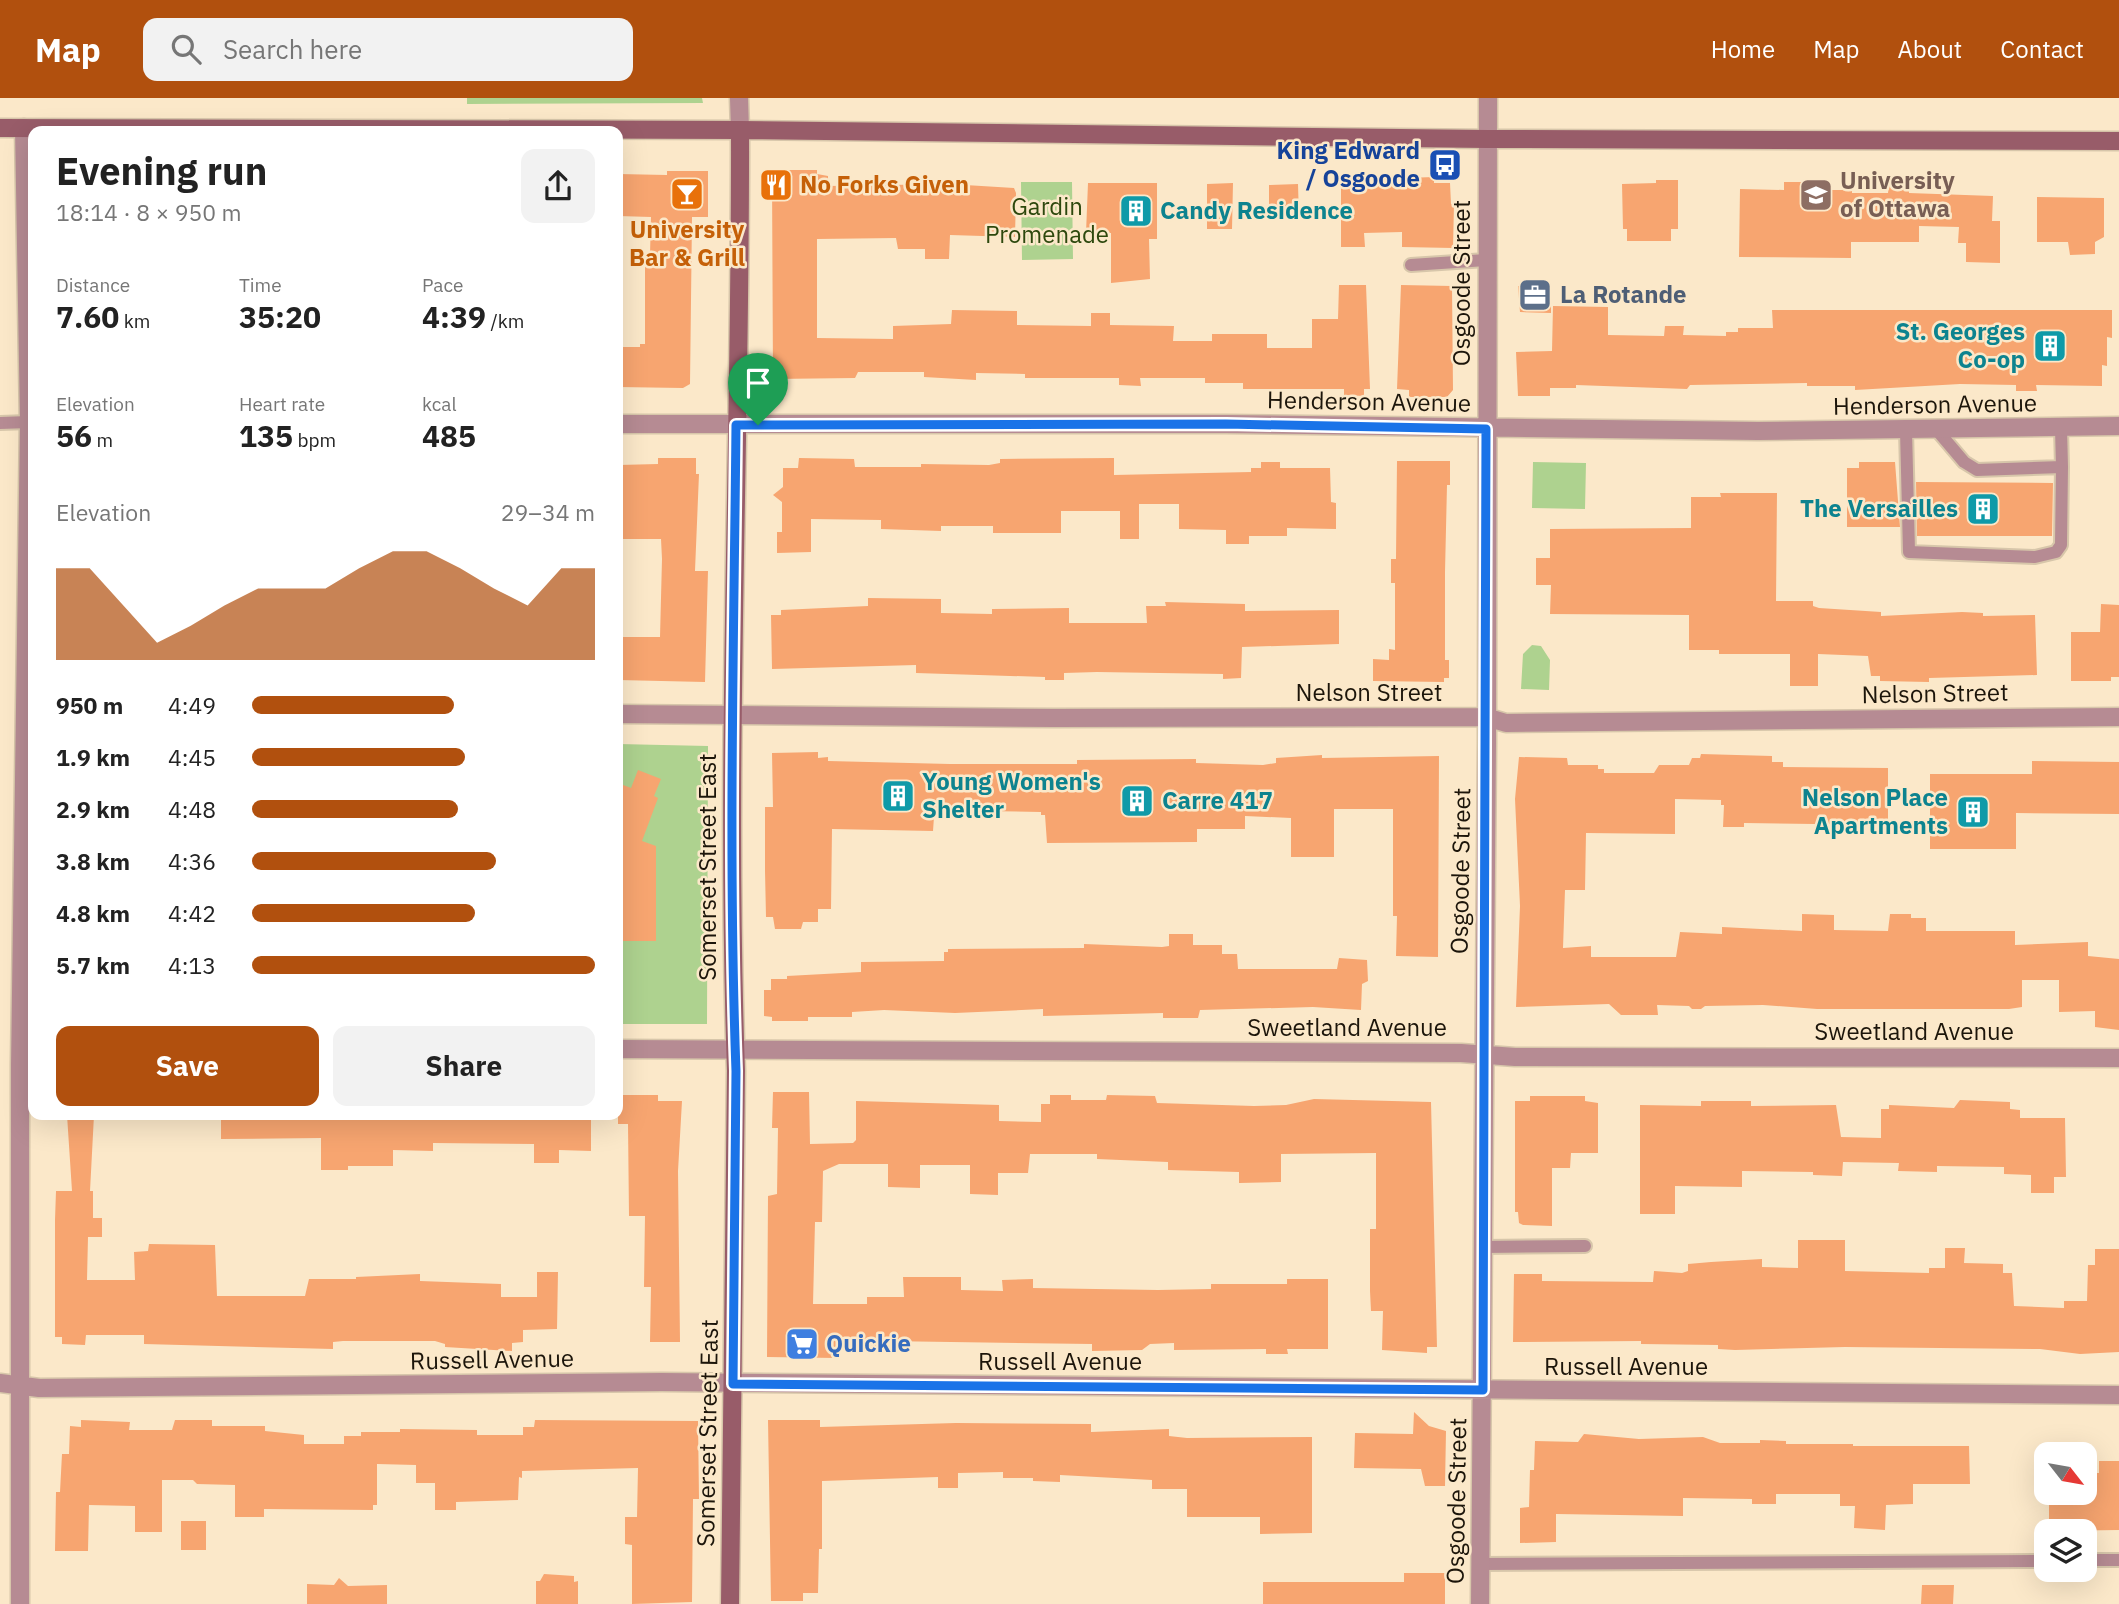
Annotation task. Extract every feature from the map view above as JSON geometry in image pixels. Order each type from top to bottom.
[{"type":"main road","points":[[0,128],[28,128]]},
{"type":"main road","points":[[623,130],[1487,139],[2119,141]]},
{"type":"main road","name":"Somerset Street East","points":[[730,1604],[735,1051],[732,949],[733,715],[740,130]]},
{"type":"street","points":[[739,98],[740,130]]},
{"type":"street","name":"Osgoode Street","points":[[1480,1604],[1488,98]]},
{"type":"street","points":[[24,128],[28,296]]},
{"type":"street","name":"Henderson Avenue","points":[[623,424],[1226,424],[1486,429],[1906,430],[2119,426]]},
{"type":"street","name":"Nelson Street","points":[[623,714],[1486,717],[1506,723],[2119,717]]},
{"type":"street","points":[[20,1604],[19,1386],[28,880]]},
{"type":"street","name":"Sweetland Avenue","points":[[623,1049],[2119,1058]]},
{"type":"street","name":"Russell Avenue","points":[[0,1383],[19,1386],[733,1384],[2119,1395]]},
{"type":"lane","points":[[1411,265],[1486,260]]},
{"type":"lane","points":[[0,423],[28,422]]},
{"type":"lane","points":[[1906,430],[1909,552],[2035,557],[2056,552],[2061,545],[2061,428]]},
{"type":"lane","points":[[1936,429],[1964,462],[1977,470],[2062,467]]},
{"type":"lane","points":[[1483,1247],[1585,1246]]},
{"type":"lane","points":[[2097,1560],[2119,1560]]},
{"type":"lane","points":[[1481,1564],[2034,1561]]},
{"type":"green space","points":[[467,98],[702,98],[703,103],[467,104]]},
{"type":"green space","name":"Gardin Promenade","points":[[1021,182],[1072,182],[1073,259],[1022,260]]},
{"type":"green space","points":[[1533,462],[1586,463],[1585,509],[1532,508]]},
{"type":"green space","points":[[1532,645],[1541,646],[1550,660],[1549,690],[1521,689],[1523,654]]},
{"type":"green space","points":[[623,744],[708,746],[707,1024],[623,1024]]},
{"type":"building","points":[[785,170],[817,170],[817,174],[828,176],[828,186],[949,184],[1014,188],[1016,193],[1015,237],[950,235],[949,259],[925,259],[925,249],[898,249],[896,238],[817,239],[817,338],[893,339],[893,326],[951,324],[952,310],[1017,311],[1017,325],[1091,326],[1091,313],[1110,313],[1110,325],[1174,326],[1173,341],[1212,341],[1212,334],[1267,334],[1267,348],[1312,348],[1312,319],[1338,319],[1339,285],[1366,285],[1370,389],[1364,389],[1364,396],[1344,395],[1344,389],[1243,389],[1243,383],[1205,383],[1205,378],[1140,378],[1141,386],[1119,385],[1119,378],[1025,378],[1025,374],[976,373],[976,380],[924,377],[924,372],[858,372],[855,378],[773,379],[772,176],[785,174]]},
{"type":"building","points":[[667,171],[708,171],[708,217],[692,217],[690,384],[683,388],[623,387],[623,347],[640,347],[640,344],[645,344],[645,254],[650,254],[651,217],[623,216],[623,174],[667,175]]},
{"type":"building","points":[[1363,176],[1363,183],[1406,183],[1406,178],[1434,177],[1434,183],[1450,183],[1451,204],[1454,204],[1453,248],[1402,247],[1402,232],[1364,233],[1365,247],[1341,247],[1341,177]]},
{"type":"building","points":[[1656,180],[1678,180],[1678,229],[1671,229],[1671,241],[1627,241],[1627,229],[1623,229],[1622,184],[1656,183]]},
{"type":"building","points":[[1784,182],[1807,182],[1807,190],[1888,193],[1889,185],[1909,185],[1909,193],[1993,196],[1992,221],[2000,221],[2000,263],[1966,262],[1966,243],[1958,243],[1959,227],[1919,226],[1919,242],[1851,242],[1851,258],[1739,257],[1740,189],[1784,190]]},
{"type":"building","points":[[1088,183],[1157,183],[1157,239],[1149,239],[1150,279],[1111,283],[1111,233],[1086,233]]},
{"type":"building","points":[[1233,183],[1232,229],[1207,229],[1207,184]]},
{"type":"building","points":[[1298,184],[1299,218],[1269,218],[1269,185]]},
{"type":"building","points":[[2037,197],[2104,198],[2104,237],[2095,242],[2095,254],[2070,255],[2068,242],[2037,242]]},
{"type":"building","points":[[1401,285],[1452,286],[1453,390],[1447,397],[1409,397],[1409,390],[1397,389]]},
{"type":"building","name":"La Rotande","points":[[1518,286],[1551,286],[1551,313],[1520,312]]},
{"type":"building","points":[[1553,306],[1608,307],[1608,335],[1664,336],[1665,326],[1684,326],[1683,335],[1726,336],[1726,332],[1738,332],[1738,328],[1773,328],[1772,310],[2112,310],[2112,338],[2107,337],[2107,366],[2102,365],[2102,386],[2036,385],[2037,391],[2016,391],[2016,385],[1960,384],[1855,390],[1855,386],[1807,386],[1807,383],[1690,385],[1687,389],[1576,385],[1576,388],[1550,388],[1550,396],[1518,396],[1516,352],[1552,351]]},
{"type":"building","points":[[658,458],[696,458],[696,474],[699,474],[695,571],[708,571],[705,682],[623,680],[623,637],[660,637],[662,559],[661,539],[623,539],[623,465],[658,464]]},
{"type":"building","points":[[799,458],[854,459],[855,467],[921,467],[921,464],[989,465],[1000,463],[1000,459],[1114,458],[1114,475],[1251,472],[1251,468],[1261,468],[1261,462],[1280,462],[1280,468],[1330,468],[1331,502],[1336,503],[1336,529],[1287,528],[1287,536],[1249,536],[1249,544],[1226,544],[1226,530],[1179,529],[1179,504],[1139,504],[1139,539],[1120,539],[1120,511],[1061,511],[1061,533],[993,533],[993,526],[941,526],[941,531],[881,529],[881,520],[811,519],[811,552],[777,553],[777,532],[782,532],[782,502],[773,495],[783,487],[783,468],[798,468]]},
{"type":"building","points":[[1397,461],[1450,461],[1445,572],[1445,660],[1449,660],[1449,678],[1444,678],[1444,682],[1373,681],[1373,659],[1389,660],[1389,649],[1395,650],[1395,583],[1391,583],[1391,559],[1396,559]]},
{"type":"building","points":[[1859,462],[1895,462],[1900,527],[1847,527],[1847,468],[1859,468]]},
{"type":"building","name":"The Versailles","points":[[1916,482],[2053,483],[2052,536],[1917,536]]},
{"type":"building","points":[[1720,493],[1777,493],[1776,601],[1813,601],[1813,606],[1819,608],[1881,612],[1881,616],[1962,612],[1983,613],[1983,616],[2035,615],[2037,675],[1929,678],[1929,682],[1880,681],[1880,676],[1871,676],[1868,656],[1818,654],[1818,686],[1790,686],[1790,654],[1719,654],[1719,650],[1689,650],[1689,615],[1550,614],[1551,585],[1536,585],[1536,558],[1550,558],[1550,529],[1691,528],[1691,497],[1721,497]]},
{"type":"building","points":[[868,598],[941,599],[941,613],[992,614],[992,609],[1069,608],[1069,623],[1147,623],[1146,606],[1166,606],[1165,602],[1245,604],[1245,611],[1339,610],[1339,644],[1242,647],[1241,678],[1223,679],[1223,674],[1097,672],[1064,673],[1064,680],[1045,680],[1045,677],[916,673],[916,665],[772,669],[771,615],[781,615],[781,610],[868,606]]},
{"type":"building","points":[[2101,604],[2119,605],[2119,677],[2111,677],[2111,681],[2071,681],[2071,632],[2100,632]]},
{"type":"building","points":[[818,752],[818,758],[828,757],[828,761],[950,764],[1077,764],[1077,760],[1196,759],[1196,763],[1263,765],[1276,763],[1276,758],[1322,755],[1322,758],[1439,756],[1438,957],[1396,956],[1397,916],[1393,916],[1393,809],[1334,809],[1334,857],[1291,857],[1291,818],[1245,816],[1245,829],[1197,829],[1197,842],[1047,843],[1045,815],[1041,815],[1041,812],[980,811],[980,818],[934,817],[933,831],[832,829],[831,909],[818,909],[818,922],[803,922],[801,929],[775,929],[773,917],[766,917],[765,871],[765,807],[773,807],[772,753]]},
{"type":"building","points":[[1701,754],[1772,756],[1772,762],[1783,762],[1783,767],[1888,768],[1888,825],[1744,823],[1744,827],[1723,827],[1724,805],[1721,805],[1721,800],[1675,799],[1675,834],[1586,833],[1585,890],[1565,890],[1563,948],[1591,946],[1591,957],[1676,957],[1680,932],[1722,934],[1722,927],[1802,931],[1802,914],[1834,915],[1834,930],[1888,931],[1890,914],[1911,914],[1911,918],[1926,918],[1926,931],[2015,931],[2015,945],[2088,942],[2088,956],[2119,959],[2119,1030],[2095,1027],[2095,1011],[2059,1012],[2059,980],[2022,980],[2022,1007],[2009,1009],[1817,1009],[1763,1005],[1705,1006],[1692,1009],[1689,1006],[1657,1005],[1658,1015],[1621,1015],[1609,1004],[1516,1007],[1520,906],[1515,799],[1519,757],[1567,758],[1568,765],[1598,765],[1598,769],[1604,769],[1604,773],[1654,773],[1659,765],[1689,765],[1692,758],[1700,758]]},
{"type":"building","points":[[2032,761],[2119,762],[2119,814],[2016,813],[2016,849],[1930,849],[1930,774],[2032,774]]},
{"type":"building","points":[[638,770],[661,779],[654,796],[658,798],[642,841],[656,846],[656,941],[623,941],[623,785],[631,788]]},
{"type":"building","points":[[1169,934],[1193,934],[1193,945],[1222,945],[1222,954],[1237,954],[1238,969],[1337,969],[1339,958],[1367,960],[1368,981],[1362,984],[1361,1010],[1313,1007],[1200,1010],[1198,1018],[1163,1018],[1163,1013],[1043,1016],[1043,1009],[955,1013],[884,1010],[852,1012],[852,1017],[808,1017],[808,1021],[772,1021],[772,1017],[764,1016],[764,990],[771,990],[771,979],[861,972],[861,962],[944,961],[944,952],[948,952],[948,949],[1084,948],[1084,944],[1162,947],[1169,946]]},
{"type":"building","points":[[773,1092],[809,1092],[810,1144],[853,1143],[856,1140],[856,1101],[999,1105],[999,1121],[1041,1122],[1041,1104],[1050,1104],[1050,1095],[1071,1095],[1071,1100],[1106,1100],[1107,1095],[1155,1096],[1157,1103],[1254,1106],[1286,1105],[1314,1099],[1431,1102],[1437,1347],[1427,1347],[1427,1353],[1382,1350],[1383,1311],[1371,1311],[1370,1291],[1370,1229],[1376,1229],[1376,1153],[1281,1154],[1281,1182],[1239,1183],[1239,1172],[1168,1170],[1168,1162],[1097,1159],[1097,1154],[1030,1154],[1028,1173],[998,1173],[998,1195],[970,1194],[970,1165],[920,1165],[920,1188],[888,1187],[888,1164],[839,1164],[823,1171],[822,1222],[815,1222],[813,1304],[867,1304],[867,1297],[904,1297],[903,1277],[961,1277],[961,1290],[1003,1291],[1002,1280],[1033,1279],[1033,1288],[1158,1290],[1211,1289],[1211,1284],[1287,1284],[1287,1279],[1328,1279],[1328,1349],[1287,1349],[1288,1354],[1266,1354],[1266,1349],[1174,1350],[1174,1343],[1150,1344],[1142,1350],[1092,1351],[1092,1344],[884,1341],[884,1349],[836,1348],[836,1358],[767,1357],[768,1196],[777,1194],[778,1128],[772,1128]]},
{"type":"building","points":[[623,1095],[658,1095],[658,1101],[682,1101],[678,1171],[680,1342],[650,1342],[651,1287],[644,1287],[645,1216],[629,1216],[628,1124],[618,1124],[618,1120],[623,1120]]},
{"type":"building","points":[[1530,1096],[1585,1096],[1585,1101],[1598,1103],[1598,1153],[1571,1153],[1570,1168],[1552,1168],[1552,1226],[1523,1225],[1519,1223],[1518,1212],[1515,1212],[1515,1101],[1530,1101]]},
{"type":"building","points":[[1960,1100],[2010,1102],[2010,1109],[2020,1110],[2020,1118],[2065,1118],[2066,1177],[2054,1177],[2054,1193],[2031,1193],[2031,1175],[2004,1174],[2004,1167],[1937,1166],[1937,1172],[1898,1171],[1899,1163],[1843,1162],[1842,1176],[1813,1175],[1813,1172],[1742,1171],[1742,1187],[1675,1186],[1675,1214],[1640,1214],[1640,1105],[1701,1106],[1701,1101],[1751,1101],[1751,1106],[1836,1105],[1841,1137],[1881,1138],[1881,1109],[1889,1109],[1889,1105],[1954,1108]]},
{"type":"building","points":[[67,1120],[94,1120],[90,1191],[93,1191],[93,1218],[102,1218],[102,1237],[88,1237],[87,1280],[135,1280],[134,1252],[148,1251],[149,1244],[215,1245],[217,1296],[305,1296],[309,1279],[356,1279],[420,1274],[420,1281],[501,1284],[501,1297],[537,1297],[537,1272],[558,1272],[557,1329],[523,1330],[523,1342],[512,1343],[512,1351],[445,1347],[445,1344],[435,1341],[343,1341],[333,1342],[333,1349],[144,1344],[144,1335],[86,1335],[85,1345],[62,1344],[62,1337],[55,1337],[56,1191],[72,1191]]},
{"type":"building","points":[[221,1120],[591,1120],[591,1151],[559,1150],[559,1163],[534,1163],[534,1144],[433,1143],[433,1151],[393,1150],[393,1166],[348,1166],[348,1170],[321,1170],[321,1138],[221,1139]]},
{"type":"building","points":[[1798,1240],[1845,1240],[1845,1271],[1929,1273],[1929,1268],[1945,1268],[1945,1248],[1965,1248],[1964,1263],[2003,1264],[2003,1273],[2012,1273],[2014,1306],[2064,1308],[2064,1301],[2087,1301],[2088,1265],[2095,1265],[2095,1249],[2119,1249],[2119,1352],[2080,1354],[2040,1349],[1845,1347],[1735,1350],[1718,1349],[1718,1345],[1641,1344],[1641,1341],[1513,1342],[1514,1274],[1542,1274],[1542,1281],[1653,1282],[1654,1271],[1682,1273],[1688,1271],[1688,1264],[1762,1259],[1762,1267],[1798,1268]]},
{"type":"building","points":[[1414,1412],[1429,1426],[1446,1431],[1445,1486],[1425,1486],[1421,1469],[1354,1468],[1355,1433],[1413,1434]]},
{"type":"building","points":[[81,1420],[130,1422],[129,1430],[172,1430],[175,1420],[212,1420],[212,1426],[265,1426],[265,1431],[304,1435],[304,1444],[344,1444],[344,1436],[361,1436],[361,1432],[400,1432],[400,1429],[477,1430],[477,1435],[523,1435],[523,1427],[534,1427],[535,1420],[698,1421],[699,1499],[693,1499],[692,1602],[632,1604],[632,1545],[625,1544],[625,1517],[637,1517],[638,1468],[522,1471],[522,1478],[519,1477],[518,1500],[456,1502],[456,1510],[435,1510],[435,1483],[416,1483],[416,1465],[377,1464],[377,1505],[373,1505],[373,1510],[264,1509],[264,1517],[235,1517],[235,1485],[197,1484],[193,1480],[162,1480],[162,1532],[135,1532],[135,1506],[89,1505],[88,1551],[55,1551],[56,1492],[60,1492],[62,1454],[69,1454],[70,1426],[81,1427]]},
{"type":"building","points":[[768,1420],[820,1420],[820,1427],[956,1423],[1091,1424],[1091,1432],[1169,1429],[1169,1436],[1187,1438],[1312,1437],[1312,1533],[1260,1534],[1260,1517],[1187,1517],[1187,1489],[1152,1489],[1152,1480],[1060,1475],[1060,1482],[1033,1481],[1033,1478],[1003,1478],[1003,1472],[958,1473],[958,1488],[938,1488],[938,1477],[822,1481],[822,1549],[819,1549],[818,1593],[803,1593],[803,1601],[771,1601]]},
{"type":"building","points":[[1584,1434],[1639,1439],[1703,1437],[1720,1443],[1760,1443],[1760,1440],[1786,1441],[1786,1444],[1853,1446],[1969,1446],[1970,1484],[1913,1484],[1913,1504],[1886,1505],[1885,1530],[1854,1528],[1855,1506],[1840,1506],[1840,1494],[1776,1494],[1776,1504],[1752,1504],[1752,1499],[1683,1498],[1683,1516],[1556,1514],[1556,1542],[1520,1543],[1520,1508],[1529,1507],[1530,1470],[1534,1470],[1535,1441],[1578,1442]]},
{"type":"building","points":[[2099,1461],[2119,1461],[2119,1530],[2097,1530],[2097,1519],[2049,1519],[2049,1505],[2097,1505]]},
{"type":"building","points":[[181,1521],[206,1521],[206,1550],[181,1550]]},
{"type":"building","points":[[1404,1573],[1445,1573],[1445,1604],[1263,1604],[1263,1582],[1404,1582]]},
{"type":"building","points":[[544,1574],[574,1576],[574,1582],[578,1581],[578,1604],[536,1604],[536,1581],[540,1581]]},
{"type":"building","points":[[339,1578],[348,1586],[387,1585],[387,1604],[307,1604],[307,1584],[334,1585]]},
{"type":"building","points":[[1922,1585],[1954,1585],[1953,1604],[1921,1604]]},
{"type":"place","name":"King Edward / Osgoode","points":[[1445,165]]},
{"type":"place","name":"No Forks Given","points":[[776,185]]},
{"type":"place","name":"University Bar & Grill","points":[[687,194]]},
{"type":"place","name":"University of Ottawa","points":[[1816,195]]},
{"type":"place","name":"Candy Residence","points":[[1136,211]]},
{"type":"place","name":"La Rotande","points":[[1535,295]]},
{"type":"place","name":"St. Georges Co-op","points":[[2050,346]]},
{"type":"place","name":"The Versailles","points":[[1983,509]]},
{"type":"place","name":"Young Women's Shelter","points":[[898,796]]},
{"type":"place","name":"Carre 417","points":[[1137,801]]},
{"type":"place","name":"Nelson Place Apartments","points":[[1973,812]]},
{"type":"place","name":"Quickie","points":[[802,1344]]},
{"type":"route","points":[[1226,424],[1486,429],[1483,1390],[733,1384],[736,1071],[733,1025],[732,769],[736,425],[758,425],[1226,424]]}]
